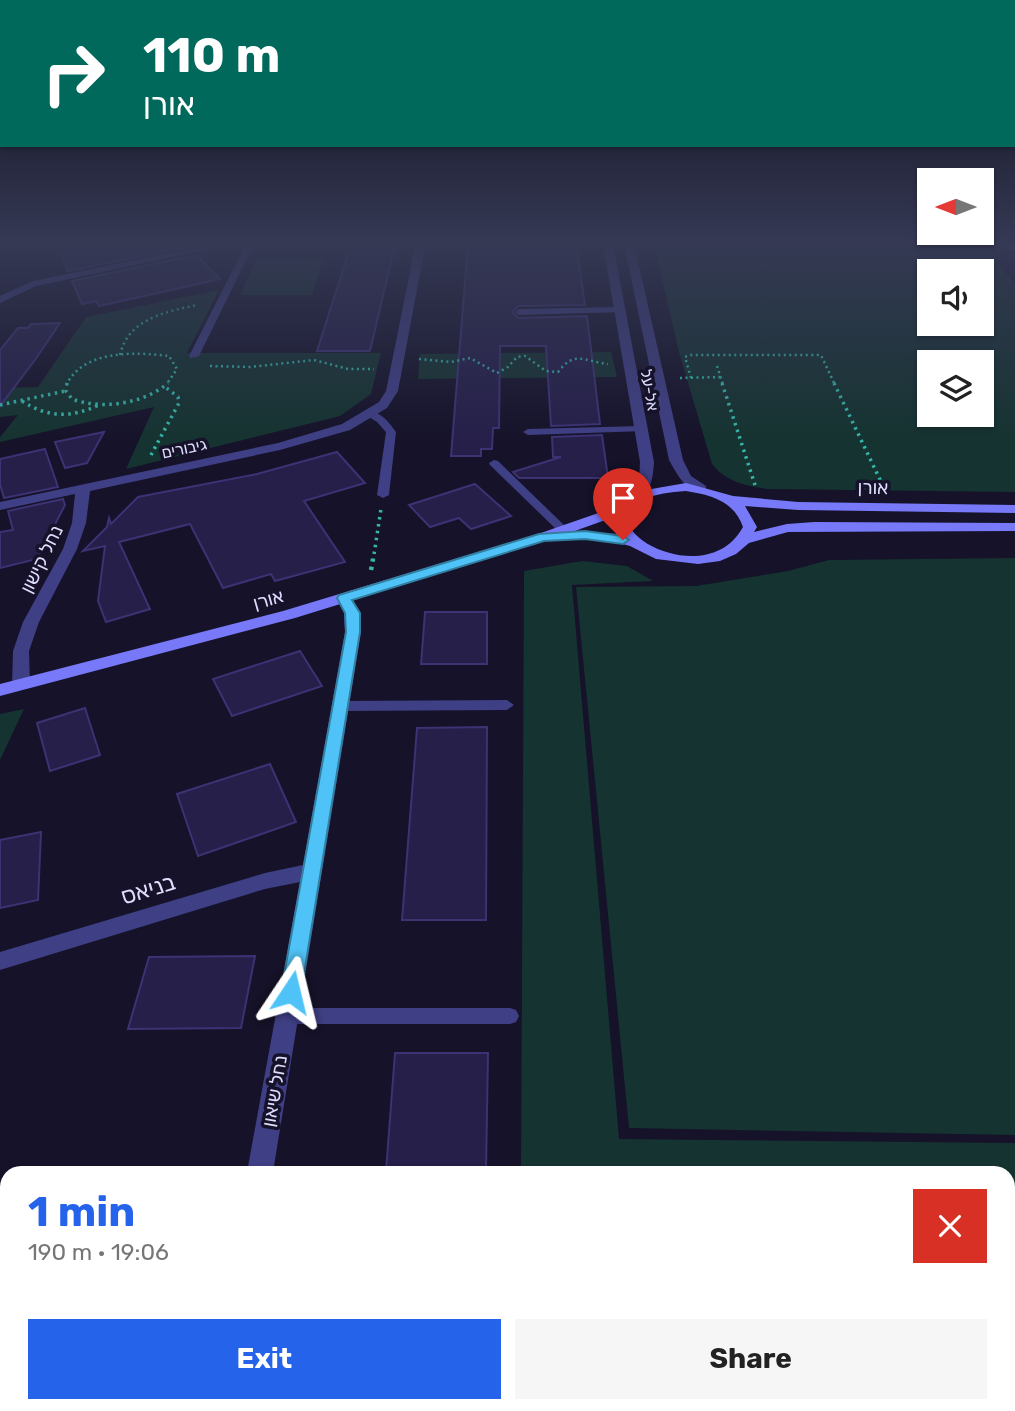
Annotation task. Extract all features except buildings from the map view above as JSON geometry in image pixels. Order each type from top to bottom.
[{"type":"street","name":"גיבורים","points":[[0,506],[291,443],[346,427],[383,405],[392,391],[408,310]]},
{"type":"street","name":"אל-על","points":[[619,310],[647,471],[646,483],[629,501]]},
{"type":"street","name":"אל-על","points":[[643,310],[676,460],[686,478],[701,489]]},
{"type":"street","name":"אורן","points":[[0,690],[209,637],[368,591],[543,537],[612,513],[629,501],[672,487],[701,489],[730,500],[762,504],[1015,509]]},
{"type":"street","name":"נחל קישון","points":[[20,685],[20,652],[31,622],[70,549],[79,523],[83,488]]},
{"type":"street","points":[[730,500],[748,518],[750,527],[746,540]]},
{"type":"street","points":[[629,501],[620,523],[623,531],[634,542]]},
{"type":"street","name":"אורן","points":[[543,537],[607,536],[634,542],[652,552],[673,558],[696,559],[718,556],[735,550],[746,540],[787,528],[1015,527]]},
{"type":"street","name":"נחל שיאון","points":[[261,1166],[353,632],[352,613],[344,598]]},
{"type":"street","name":"בניאס","points":[[0,961],[265,881],[312,871]]},
{"type":"lane","points":[[194,356],[217,310]]},
{"type":"lane","points":[[519,312],[619,310]]},
{"type":"lane","points":[[370,414],[381,420],[391,432],[383,495]]},
{"type":"lane","points":[[528,432],[641,429]]},
{"type":"lane","points":[[494,463],[563,530]]},
{"type":"lane","points":[[340,706],[507,705]]},
{"type":"lane","points":[[287,1016],[510,1016]]},
{"type":"path","points":[[120,355],[121,345],[131,329],[177,310]]},
{"type":"path","points":[[22,401],[34,411],[55,416],[80,413],[100,404],[144,397],[164,386],[175,375],[177,369],[174,361],[161,354],[136,352],[77,370],[67,382],[65,391],[68,396],[77,401],[100,404]]},
{"type":"path","points":[[691,378],[685,357],[690,355],[821,355],[893,508]]},
{"type":"path","points":[[419,359],[450,362],[470,358],[497,373],[508,367],[517,357],[525,356],[547,371],[558,372],[568,359],[575,357],[584,361],[629,365]]},
{"type":"path","points":[[200,366],[250,368],[314,360],[348,369],[396,368]]},
{"type":"path","points":[[717,366],[762,504]]},
{"type":"path","points":[[177,369],[188,368]]},
{"type":"path","points":[[658,378],[721,377]]},
{"type":"path","points":[[140,476],[179,403],[178,397],[164,386]]},
{"type":"path","points":[[0,405],[65,391]]},
{"type":"path","points":[[368,591],[383,495]]},
{"type":"green space","points":[[121,310],[209,310],[187,353],[381,353],[371,394],[340,416],[126,469],[154,407],[0,442],[0,437],[18,415],[0,417],[0,388],[38,387],[86,317]]},
{"type":"green space","points":[[669,310],[917,310],[917,336],[994,336],[994,310],[1015,310],[1015,492],[768,489],[737,482],[712,464]]},
{"type":"green space","points":[[611,352],[617,377],[418,379],[420,354]]},
{"type":"green space","points":[[1015,558],[1015,1135],[629,1128],[576,587],[696,586],[788,571],[829,560]]},
{"type":"green space","points":[[582,561],[627,566],[653,581],[572,585],[619,1139],[1015,1143],[1015,1166],[521,1166],[524,571]]},
{"type":"green space","points":[[24,709],[0,760],[0,714]]},
{"type":"route","points":[[291,992],[353,632],[352,613],[344,598],[543,537],[585,535],[623,540]]}]
